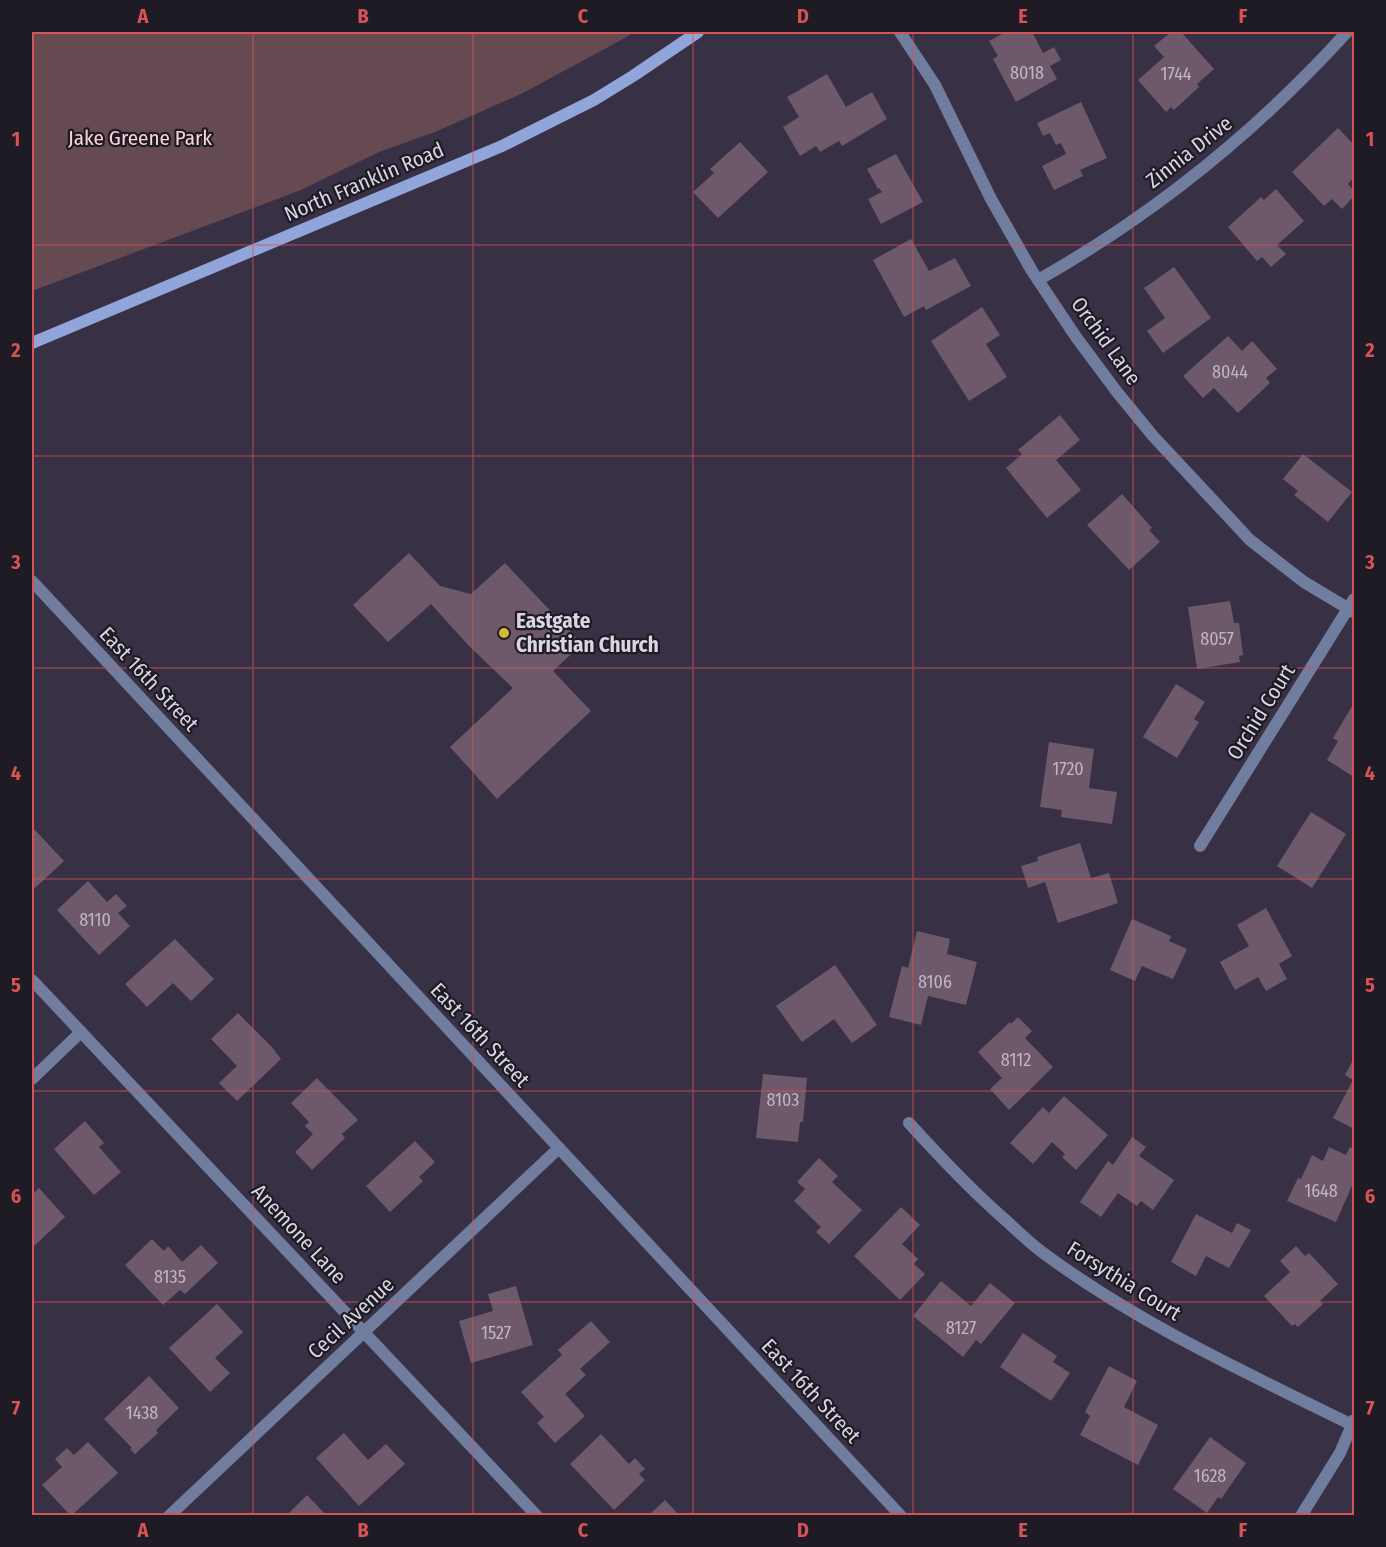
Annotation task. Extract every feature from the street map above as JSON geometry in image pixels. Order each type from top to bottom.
[{"type":"main road","name":"North Franklin Road","points":[[32,342],[513,141],[594,100],[698,32]]},
{"type":"street","name":"Orchid Lane","points":[[900,32],[934,86],[991,199],[1038,280],[1076,337],[1117,392],[1153,436],[1233,524],[1285,569],[1352,607]]},
{"type":"street","name":"Zinnia Drive","points":[[1038,280],[1118,231],[1239,138],[1289,92],[1347,32]]},
{"type":"street","name":"East 16th Street","points":[[32,581],[901,1515]]},
{"type":"street","name":"Orchid Court","points":[[1200,846],[1352,607]]},
{"type":"street","name":"Anemone Lane","points":[[32,980],[537,1515]]},
{"type":"street","points":[[32,1079],[81,1032]]},
{"type":"street","name":"Forsythia Court","points":[[909,1123],[986,1204],[1045,1255],[1119,1305],[1177,1338],[1353,1423]]},
{"type":"street","name":"Cecil Avenue","points":[[169,1515],[559,1148]]},
{"type":"street","points":[[1301,1515],[1340,1453],[1353,1423]]},
{"type":"green space","name":"Jake Greene Park","points":[[32,32],[634,32],[523,93],[435,132],[379,152],[301,190],[32,291]]},
{"type":"building","points":[[1006,32],[1032,32],[1043,53],[1054,47],[1061,60],[1050,66],[1057,79],[1016,102],[993,59],[998,56],[989,41]]},
{"type":"building","points":[[1171,32],[1181,32],[1214,69],[1197,84],[1199,87],[1174,110],[1171,107],[1166,112],[1138,80],[1164,57],[1154,46]]},
{"type":"building","points":[[827,74],[846,107],[872,92],[887,119],[842,146],[839,141],[820,152],[816,146],[800,156],[783,127],[799,117],[787,97]]},
{"type":"building","points":[[1081,102],[1107,158],[1080,170],[1083,176],[1054,190],[1042,166],[1066,154],[1061,143],[1056,145],[1050,133],[1043,136],[1037,123]]},
{"type":"building","points":[[1338,128],[1354,145],[1354,177],[1348,184],[1354,191],[1354,196],[1342,209],[1332,199],[1324,206],[1292,172]]},
{"type":"building","points":[[740,142],[768,172],[718,218],[693,192],[714,173],[710,169]]},
{"type":"building","points":[[896,154],[923,202],[881,224],[868,199],[882,192],[867,169]]},
{"type":"building","points":[[1276,189],[1304,221],[1277,245],[1286,254],[1271,267],[1262,257],[1257,261],[1228,227],[1261,197],[1264,200]]},
{"type":"building","points":[[911,239],[929,271],[955,258],[971,286],[926,310],[924,306],[904,317],[873,260]]},
{"type":"building","points":[[1174,267],[1211,318],[1163,353],[1147,331],[1165,318],[1144,288]]},
{"type":"building","points":[[982,307],[1000,335],[986,344],[1007,377],[969,401],[931,341]]},
{"type":"building","points":[[1228,336],[1242,351],[1252,341],[1277,369],[1266,378],[1270,383],[1238,413],[1214,388],[1203,398],[1183,376]]},
{"type":"building","points":[[1060,415],[1080,440],[1056,460],[1081,490],[1047,518],[1006,468],[1022,454],[1018,450]]},
{"type":"building","points":[[1303,454],[1352,492],[1328,522],[1294,495],[1298,491],[1283,479]]},
{"type":"building","points":[[1122,494],[1152,528],[1149,530],[1160,542],[1129,570],[1087,525]]},
{"type":"building","points":[[409,553],[440,586],[471,594],[505,563],[582,644],[553,671],[591,711],[497,799],[450,747],[513,688],[468,645],[431,604],[388,642],[353,605]]},
{"type":"building","points":[[1230,601],[1234,623],[1239,623],[1243,655],[1239,656],[1240,662],[1197,669],[1188,607]]},
{"type":"building","points":[[1176,684],[1205,702],[1194,719],[1199,722],[1177,758],[1143,737]]},
{"type":"building","points":[[1354,703],[1354,777],[1327,760],[1338,741],[1333,738]]},
{"type":"building","points":[[1049,742],[1094,749],[1089,788],[1117,792],[1112,824],[1061,817],[1062,810],[1040,807]]},
{"type":"building","points":[[1311,812],[1346,834],[1312,888],[1277,866]]},
{"type":"building","points":[[32,827],[64,861],[35,888],[32,884]]},
{"type":"building","points":[[1080,843],[1091,878],[1109,873],[1118,903],[1058,923],[1045,882],[1028,888],[1021,866],[1038,861],[1037,857]]},
{"type":"building","points":[[88,881],[107,902],[116,894],[127,906],[118,913],[130,926],[99,955],[57,910]]},
{"type":"building","points":[[1266,908],[1292,956],[1279,964],[1287,979],[1266,991],[1258,977],[1235,990],[1220,962],[1249,946],[1237,925]]},
{"type":"building","points":[[1132,919],[1171,936],[1169,941],[1187,949],[1173,979],[1142,966],[1135,981],[1110,970]]},
{"type":"building","points":[[917,931],[950,939],[947,954],[977,962],[966,1005],[928,996],[921,1025],[889,1017],[902,966],[908,968]]},
{"type":"building","points":[[175,939],[214,979],[191,1001],[173,983],[147,1007],[125,984]]},
{"type":"building","points":[[835,965],[877,1025],[852,1043],[834,1019],[802,1042],[776,1006]]},
{"type":"building","points":[[238,1013],[281,1059],[237,1101],[219,1083],[237,1066],[211,1039]]},
{"type":"building","points":[[1018,1017],[1032,1031],[1025,1038],[1053,1067],[1009,1110],[990,1089],[1002,1078],[978,1052]]},
{"type":"building","points":[[1353,1060],[1354,1129],[1333,1118],[1353,1080],[1345,1075]]},
{"type":"building","points":[[763,1074],[807,1078],[803,1122],[800,1122],[798,1142],[756,1138]]},
{"type":"building","points":[[317,1078],[358,1120],[342,1134],[345,1138],[312,1170],[295,1152],[313,1134],[305,1126],[309,1122],[291,1103]]},
{"type":"building","points":[[1064,1096],[1108,1135],[1076,1170],[1062,1157],[1065,1154],[1052,1142],[1033,1164],[1010,1143],[1043,1107],[1049,1113]]},
{"type":"building","points":[[85,1121],[104,1143],[99,1147],[121,1172],[94,1195],[54,1149]]},
{"type":"building","points":[[1132,1137],[1146,1147],[1139,1156],[1174,1180],[1153,1210],[1141,1201],[1137,1206],[1118,1193],[1101,1217],[1080,1202],[1108,1161],[1113,1165]]},
{"type":"building","points":[[415,1141],[435,1162],[419,1177],[423,1181],[390,1212],[366,1186]]},
{"type":"building","points":[[1329,1147],[1346,1155],[1350,1147],[1354,1149],[1354,1181],[1336,1222],[1287,1201],[1312,1155],[1323,1161]]},
{"type":"building","points":[[819,1158],[838,1176],[832,1182],[862,1210],[829,1244],[816,1232],[821,1227],[794,1201],[805,1189],[797,1182]]},
{"type":"building","points":[[39,1188],[65,1217],[32,1248],[32,1195]]},
{"type":"building","points":[[901,1207],[920,1225],[902,1244],[918,1259],[914,1264],[925,1274],[900,1300],[854,1256]]},
{"type":"building","points":[[1196,1214],[1232,1233],[1237,1223],[1251,1230],[1229,1268],[1206,1256],[1196,1276],[1171,1262]]},
{"type":"building","points":[[152,1239],[164,1251],[168,1246],[182,1262],[201,1245],[218,1263],[185,1294],[180,1290],[163,1305],[125,1265]]},
{"type":"building","points":[[1296,1246],[1305,1256],[1309,1253],[1338,1284],[1320,1301],[1323,1304],[1298,1327],[1295,1324],[1292,1326],[1264,1296],[1290,1272],[1280,1261]]},
{"type":"building","points":[[941,1281],[971,1306],[990,1283],[1015,1303],[981,1344],[976,1340],[963,1357],[913,1316]]},
{"type":"building","points":[[516,1286],[533,1345],[471,1363],[459,1321],[493,1311],[488,1294]]},
{"type":"building","points":[[217,1304],[243,1332],[215,1358],[230,1373],[210,1392],[169,1348]]},
{"type":"building","points":[[591,1321],[610,1342],[580,1369],[586,1375],[565,1394],[585,1416],[555,1443],[537,1423],[544,1417],[521,1392],[562,1355],[558,1350]]},
{"type":"building","points":[[1023,1333],[1057,1356],[1053,1362],[1070,1373],[1051,1401],[1000,1367]]},
{"type":"building","points":[[1109,1366],[1137,1381],[1124,1407],[1158,1425],[1138,1465],[1080,1435],[1090,1416],[1085,1412]]},
{"type":"building","points":[[149,1376],[179,1408],[156,1430],[158,1433],[135,1454],[104,1419]]},
{"type":"building","points":[[344,1433],[368,1460],[386,1444],[405,1464],[359,1506],[316,1458]]},
{"type":"building","points":[[601,1434],[629,1464],[635,1458],[645,1469],[639,1474],[645,1480],[614,1510],[570,1464]]},
{"type":"building","points":[[1210,1437],[1246,1463],[1221,1499],[1218,1497],[1207,1513],[1173,1489]]},
{"type":"building","points":[[88,1442],[118,1473],[71,1516],[42,1485],[62,1467],[55,1459],[67,1448],[74,1455]]},
{"type":"building","points":[[307,1495],[327,1516],[286,1516]]},
{"type":"building","points":[[665,1500],[680,1516],[648,1516]]},
{"type":"place","name":"Eastgate Christian Church","points":[[504,633]]}]
